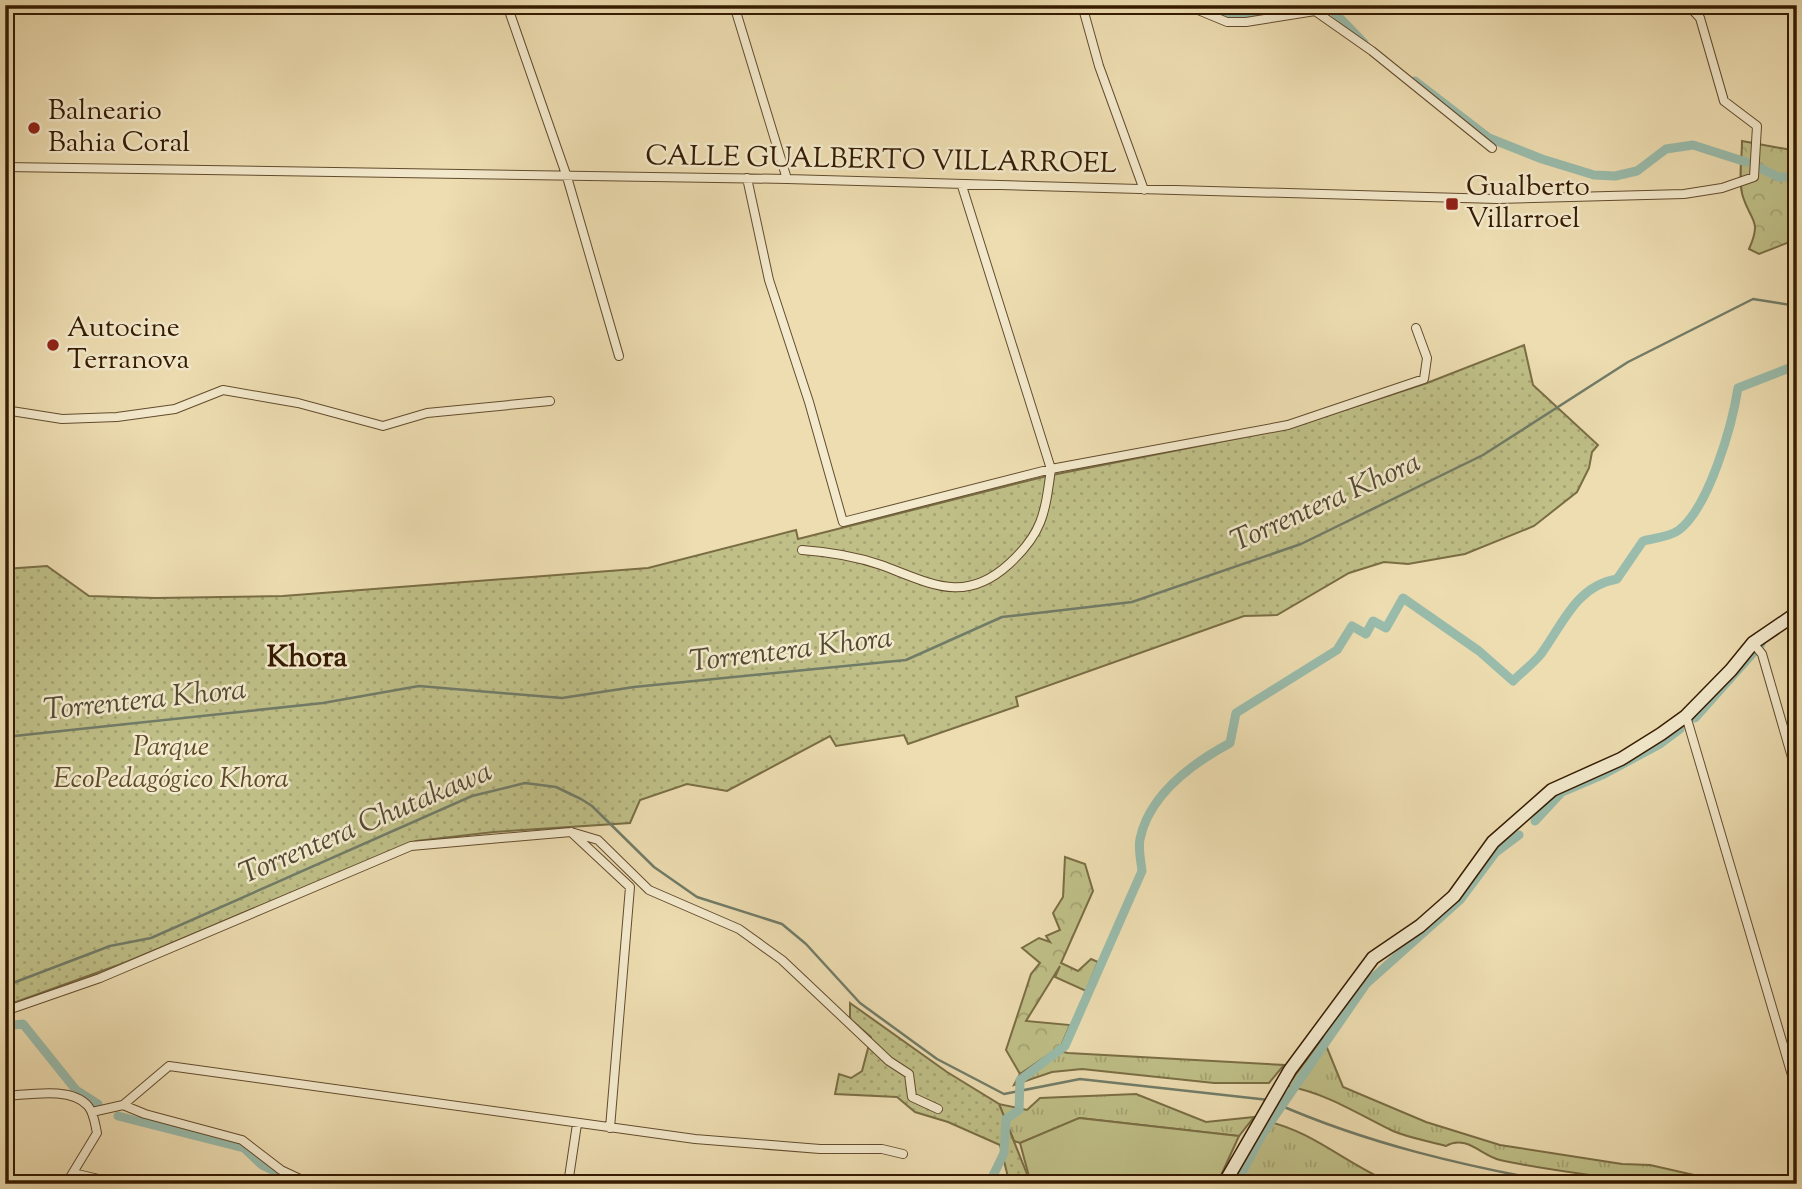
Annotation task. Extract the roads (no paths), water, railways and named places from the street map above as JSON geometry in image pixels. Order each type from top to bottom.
[{"type":"street","points":[[507,5],[567,177],[619,356]]},
{"type":"street","points":[[734,5],[787,179]]},
{"type":"street","points":[[1082,5],[1100,66],[1144,190]]},
{"type":"street","points":[[1186,5],[1237,22],[1268,20],[1316,8],[1492,148]]},
{"type":"street","name":"CALLE GUALBERTO VILLARROEL","points":[[5,167],[747,178],[1497,199],[1620,198],[1685,194],[1722,188],[1754,177],[1757,125],[1724,101],[1700,18],[1688,5]]},
{"type":"street","points":[[747,178],[772,293],[809,402],[843,522],[1051,469],[1288,425],[1424,379],[1427,358],[1416,328]]},
{"type":"street","points":[[802,550],[840,553],[944,588],[970,588],[995,577],[1036,537],[1046,503],[1051,469],[962,186]]},
{"type":"street","points":[[5,410],[62,419],[117,417],[175,409],[223,390],[298,403],[383,426],[426,413],[550,401]]},
{"type":"street","points":[[1224,1184],[1271,1100],[1373,958],[1420,926],[1454,896],[1493,842],[1552,790],[1621,759],[1686,716],[1753,643],[1797,613]]},
{"type":"street","points":[[1753,643],[1762,654],[1797,775]]},
{"type":"street","points":[[1686,716],[1797,1092]]},
{"type":"street","points":[[571,832],[630,887],[610,1128]]},
{"type":"street","points":[[5,1011],[100,978],[411,846],[571,832],[598,840],[649,890],[739,929],[782,960],[889,1061],[909,1074],[912,1097],[938,1109]]},
{"type":"street","points":[[92,1112],[123,1105],[161,1069],[169,1066],[610,1128],[820,1149],[882,1149],[903,1154]]},
{"type":"street","points":[[5,1096],[68,1095],[87,1104],[92,1112],[97,1133],[66,1184]]},
{"type":"street","points":[[123,1105],[145,1115],[242,1140],[298,1181],[311,1184]]},
{"type":"street","points":[[568,1184],[577,1124]]},
{"type":"street","points":[[73,1173],[120,1184]]},
{"type":"waterway","points":[[1202,5],[1230,14],[1252,16],[1301,5]]},
{"type":"waterway","points":[[1324,7],[1330,8],[1364,43]]},
{"type":"waterway","points":[[1415,81],[1489,138],[1542,159],[1594,175],[1615,176],[1637,171],[1666,149],[1693,145],[1746,162]]},
{"type":"waterway","points":[[1760,168],[1778,177],[1797,177]]},
{"type":"waterway","name":"Torrentera Khora","points":[[5,737],[323,703],[419,686],[562,698],[634,687],[906,660],[1002,617],[1132,602],[1301,544],[1483,455],[1628,362],[1753,299],[1797,306]]},
{"type":"waterway","points":[[989,1184],[1004,1153],[1006,1119],[1019,1110],[1020,1080],[1065,1046],[1142,871],[1139,851],[1145,823],[1153,808],[1174,782],[1230,743],[1236,713],[1337,650],[1352,626],[1366,634],[1373,621],[1386,628],[1403,598],[1479,651],[1513,681],[1541,654],[1581,598],[1591,589],[1617,579],[1643,541],[1667,536],[1679,530],[1690,519],[1717,465],[1738,388],[1797,365]]},
{"type":"waterway","points":[[1695,718],[1761,644]]},
{"type":"waterway","points":[[1535,821],[1562,792],[1604,774],[1660,744],[1680,729]]},
{"type":"waterway","name":"Torrentera Chutakawa","points":[[5,986],[110,946],[151,938],[472,796],[525,783],[556,787],[592,806],[654,867],[697,897],[782,924],[806,944],[860,1003],[937,1059],[1004,1094],[1080,1079],[1269,1100]]},
{"type":"waterway","points":[[1236,1184],[1263,1133],[1366,984],[1460,900],[1495,853],[1519,835]]},
{"type":"waterway","points":[[5,1026],[23,1024],[76,1090],[98,1104]]},
{"type":"waterway","name":"Torrentera Chutakawa","points":[[1275,1103],[1381,1142],[1490,1170],[1564,1184]]},
{"type":"waterway","points":[[118,1116],[244,1148],[262,1165],[292,1180]]},
{"type":"place","name":"Balneario Bahia Coral","points":[[34,128]]},
{"type":"place","name":"Gualberto Villarroel","points":[[1452,204]]},
{"type":"place","name":"Autocine Terranova","points":[[53,345]]},
{"type":"district","name":"Khora","points":[[307,658]]},
{"type":"park label","name":"Parque EcoPedagógico Khora","points":[[171,764]]}]
